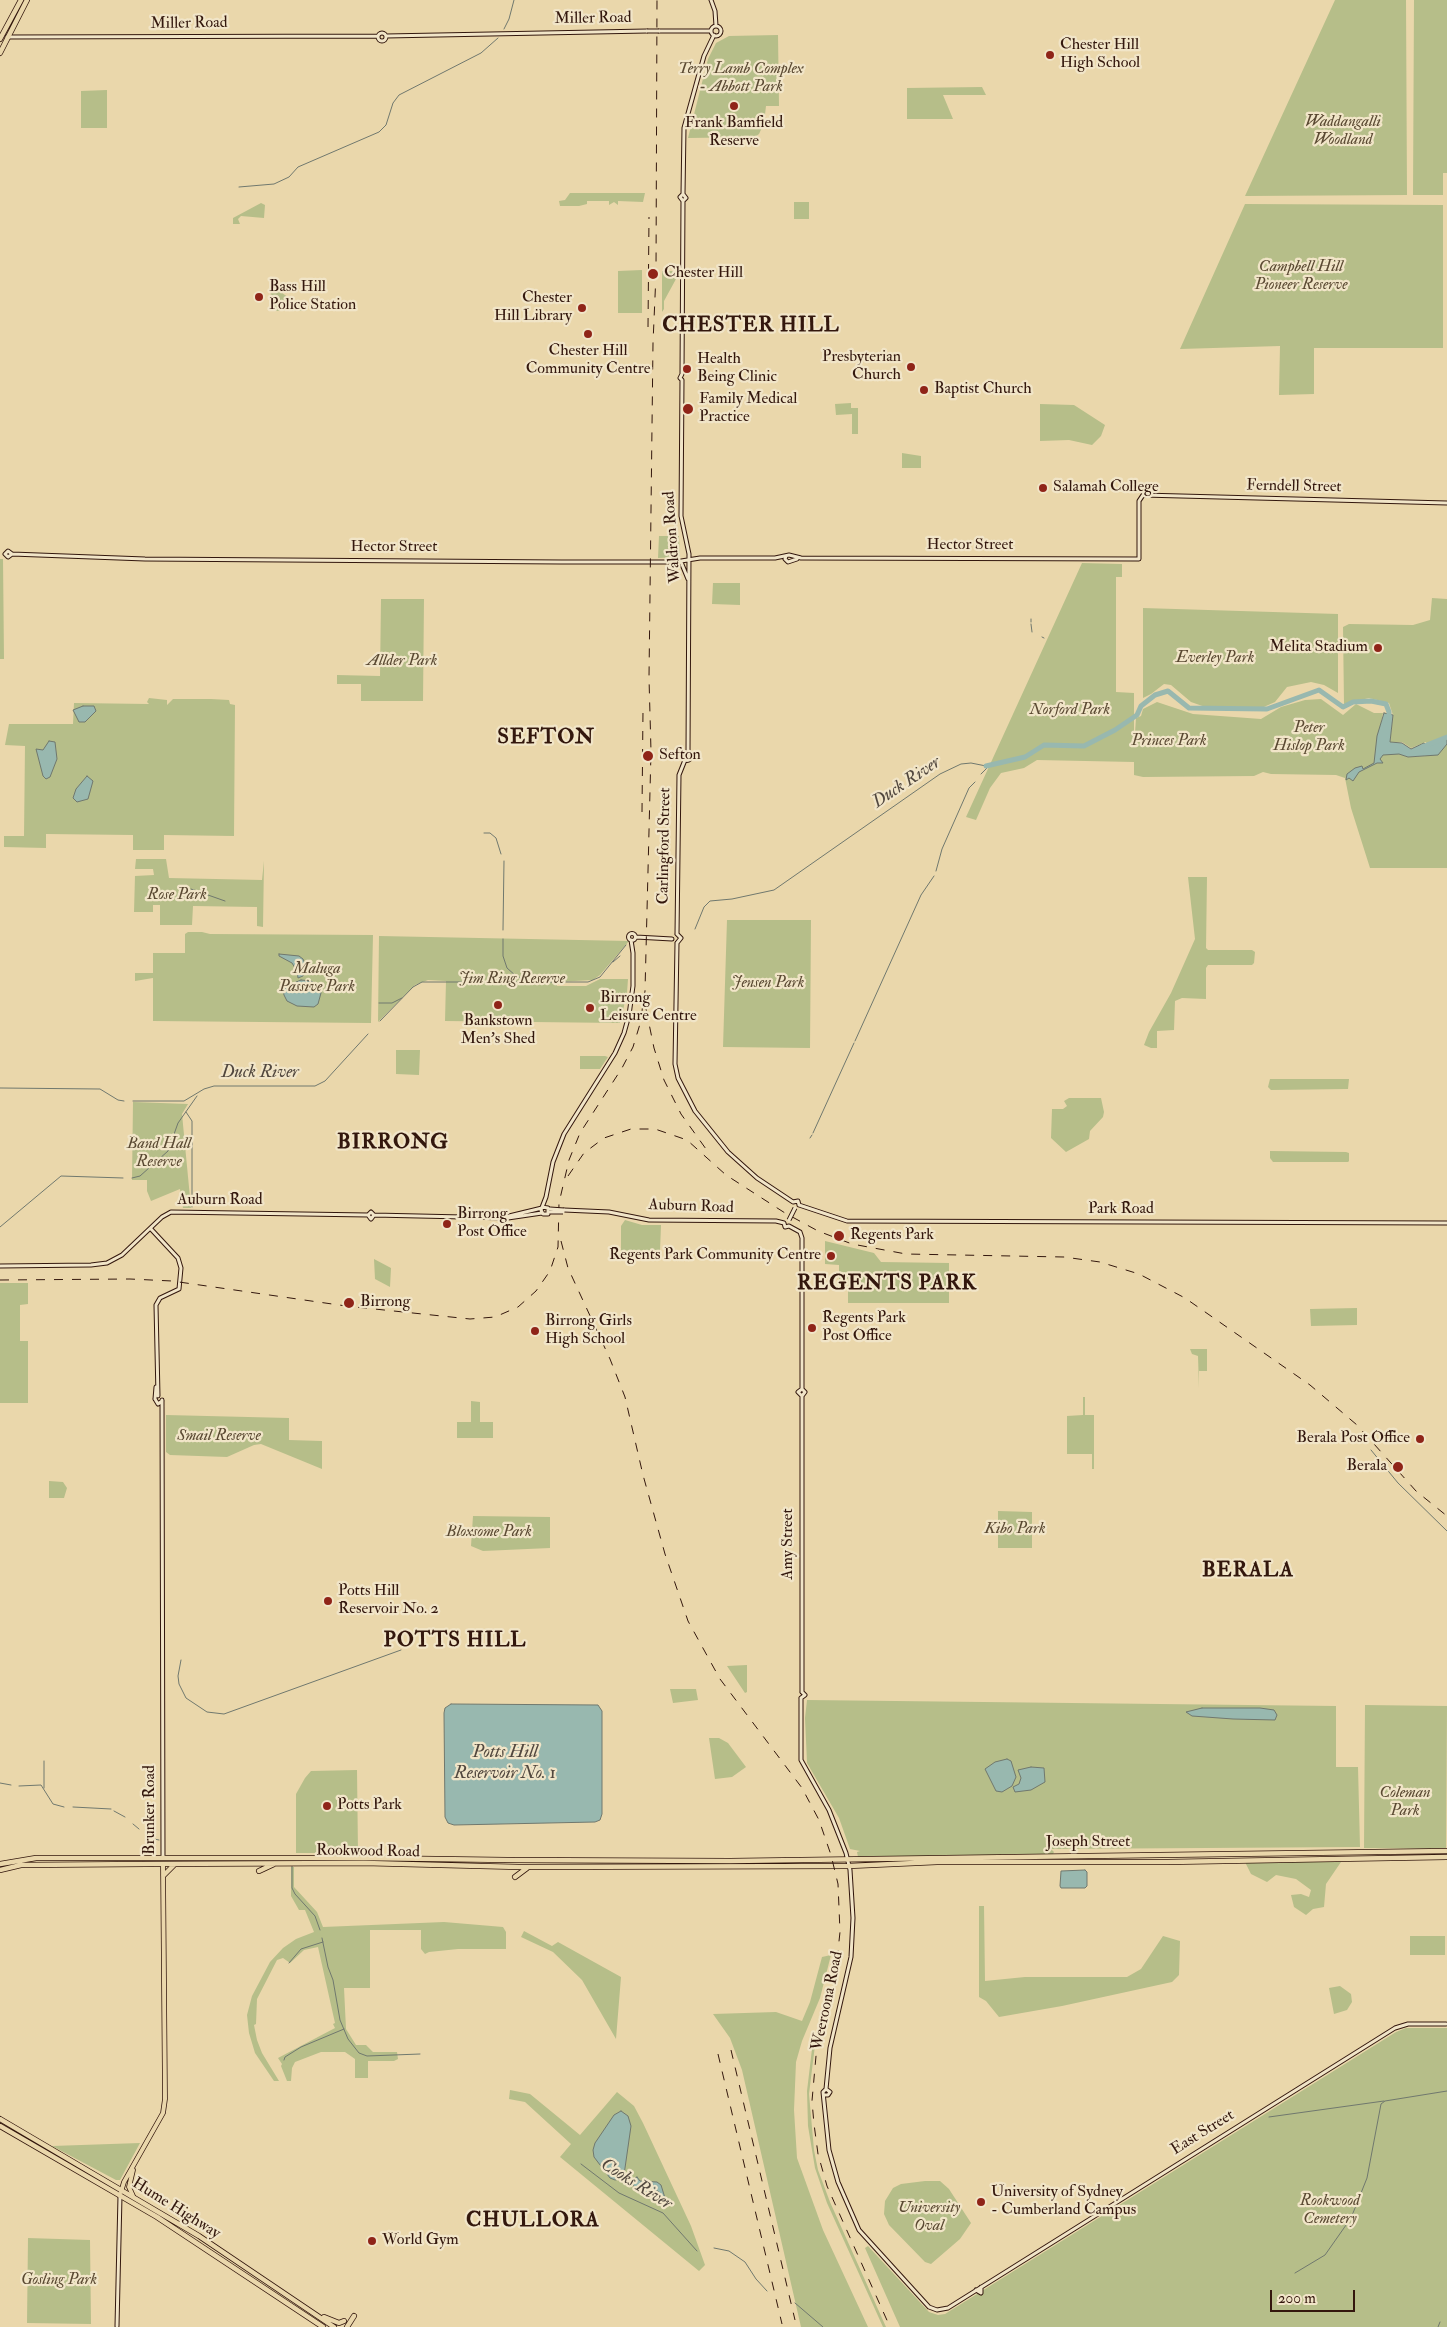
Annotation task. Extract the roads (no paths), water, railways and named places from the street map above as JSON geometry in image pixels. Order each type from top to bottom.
[{"type":"highway","points":[[0,53],[3,37],[21,0]]},
{"type":"highway","points":[[3,37],[27,0]]},
{"type":"highway","name":"Joseph Street","points":[[730,1861],[1447,1851]]},
{"type":"highway","name":"Joseph Street","points":[[736,1866],[1447,1857]]},
{"type":"highway","name":"Rookwood Road","points":[[0,1864],[36,1858],[163,1861],[178,1864],[276,1863],[528,1867],[736,1866]]},
{"type":"highway","name":"Rookwood Road","points":[[0,1870],[22,1865],[364,1858],[730,1861]]},
{"type":"highway","points":[[259,1870],[276,1863]]},
{"type":"highway","points":[[164,1875],[171,1867],[178,1864]]},
{"type":"highway","points":[[515,1876],[528,1867]]},
{"type":"highway","name":"Hume Highway","points":[[0,2119],[199,2236],[334,2327]]},
{"type":"highway","name":"Hume Highway","points":[[0,2126],[210,2251],[323,2327]]},
{"type":"highway","points":[[307,2310],[335,2322],[344,2321]]},
{"type":"highway","points":[[347,2327],[354,2316]]},
{"type":"main road","points":[[712,0],[716,26],[720,28],[720,33],[714,35],[710,31],[712,27],[716,26]]},
{"type":"main road","name":"Miller Road","points":[[386,36],[710,31]]},
{"type":"main road","points":[[382,33],[386,36],[383,41],[378,39],[378,36],[382,33]]},
{"type":"main road","name":"Waldron Road","points":[[688,754],[689,560],[681,516],[682,380],[680,378],[682,374],[683,201],[680,197],[683,194],[684,128],[704,56],[714,35]]},
{"type":"main road","name":"Miller Road","points":[[3,37],[378,36]]},
{"type":"main road","name":"Ferndell Street","points":[[1139,559],[1139,501],[1141,496],[1447,503]]},
{"type":"main road","name":"Hector Street","points":[[0,554],[5,554],[8,550],[12,554],[145,559],[681,562],[711,558],[1139,559]]},
{"type":"main road","points":[[681,562],[689,584]]},
{"type":"main road","name":"Carlingford Street","points":[[677,943],[681,938],[677,934],[678,777],[685,760],[690,759],[688,754]]},
{"type":"main road","points":[[672,939],[677,934]]},
{"type":"main road","points":[[542,1213],[553,1162],[564,1134],[615,1053],[624,1033],[631,1000],[634,939],[672,939],[677,943],[676,1073],[695,1111],[717,1141],[746,1169],[796,1205],[788,1223]]},
{"type":"main road","points":[[546,1197],[549,1210]]},
{"type":"main road","name":"Park Road","points":[[796,1205],[847,1221],[1447,1224]]},
{"type":"main road","points":[[502,1218],[542,1207],[549,1210]]},
{"type":"main road","points":[[502,1218],[542,1213],[549,1210]]},
{"type":"main road","name":"Auburn Road","points":[[549,1210],[609,1212],[649,1220],[771,1221],[788,1223]]},
{"type":"main road","name":"Auburn Road","points":[[0,1266],[103,1264],[122,1255],[166,1215],[175,1212],[368,1215],[371,1218],[374,1215],[502,1218]]},
{"type":"main road","name":"Amy Street","points":[[788,1223],[801,1234],[802,1238],[802,1389],[798,1392],[802,1396],[802,1692],[804,1696],[801,1698],[802,1764],[829,1810],[848,1860]]},
{"type":"main road","points":[[151,1229],[179,1260],[181,1271],[178,1290],[162,1297],[156,1303],[155,1399]]},
{"type":"main road","points":[[156,1378],[158,1396],[162,1400],[158,1404]]},
{"type":"main road","points":[[155,1399],[158,1396]]},
{"type":"main road","name":"Brunker Road","points":[[155,1399],[161,1412]]},
{"type":"main road","name":"Brunker Road","points":[[120,2196],[121,2190],[136,2161],[163,2113],[165,2098],[162,1400]]},
{"type":"main road","name":"Weeroona Road","points":[[848,1860],[853,1912],[852,1946],[848,1974],[830,2048],[826,2088],[830,2092],[825,2095],[829,2150],[838,2182],[855,2222],[873,2246],[929,2306],[937,2310],[948,2308],[976,2290]]},
{"type":"main road","name":"East Street","points":[[976,2290],[1396,2028],[1405,2025],[1447,2024]]},
{"type":"main road","points":[[134,2197],[128,2187],[136,2161]]},
{"type":"main road","points":[[117,2327],[120,2196]]},
{"type":"water","points":[[83,706],[94,706],[96,711],[85,722],[79,722],[73,710]]},
{"type":"water","points":[[1384,713],[1393,715],[1390,742],[1402,743],[1411,749],[1424,743],[1427,746],[1447,738],[1447,744],[1438,755],[1408,757],[1399,754],[1383,755],[1380,759],[1383,763],[1377,763],[1359,772],[1353,781],[1349,778],[1346,780],[1347,774],[1355,768],[1362,766],[1363,769],[1374,763],[1377,736]]},
{"type":"water","points":[[49,741],[55,742],[57,759],[50,777],[46,779],[43,776],[36,749],[43,750]]},
{"type":"water","points":[[87,776],[93,781],[88,799],[77,802],[73,798],[76,789]]},
{"type":"water","points":[[279,954],[299,956],[303,959],[306,966],[303,976],[298,978],[297,971],[292,963],[279,956]]},
{"type":"water","points":[[301,980],[311,981],[318,985],[321,993],[318,1004],[314,1007],[297,1006],[287,1001],[284,995],[283,990]]},
{"type":"water","name":"Potts Hill Reservoir No. 1","points":[[451,1704],[598,1705],[602,1711],[602,1814],[600,1820],[595,1822],[454,1825],[448,1823],[445,1817],[444,1713],[445,1708]]},
{"type":"water","points":[[1202,1708],[1260,1708],[1274,1710],[1277,1715],[1275,1720],[1233,1719],[1192,1716],[1186,1712]]},
{"type":"water","points":[[1007,1759],[1011,1761],[1016,1777],[1012,1786],[1002,1792],[996,1791],[985,1769],[995,1762]]},
{"type":"water","points":[[1031,1767],[1044,1768],[1045,1782],[1031,1790],[1015,1792],[1013,1787],[1019,1784],[1021,1778],[1018,1770]]},
{"type":"water","points":[[1085,1870],[1087,1872],[1087,1886],[1085,1888],[1061,1888],[1061,1871]]},
{"type":"water","points":[[621,2111],[628,2116],[631,2126],[624,2175],[620,2179],[615,2180],[610,2178],[594,2157],[593,2150],[595,2143],[614,2115]]},
{"type":"water","points":[[637,2177],[640,2181],[657,2182],[661,2185],[665,2198],[659,2199],[659,2192],[656,2190],[649,2193],[635,2190],[632,2180]]},
{"type":"waterway","points":[[504,29],[514,0]]},
{"type":"waterway","points":[[239,187],[274,184],[289,177],[298,167],[379,132],[386,125],[393,103],[399,95],[481,53],[498,38]]},
{"type":"waterway","points":[[1031,624],[1032,632]]},
{"type":"waterway","name":"Duck River","points":[[986,766],[1025,757],[1044,745],[1084,746],[1115,730],[1137,715],[1141,706],[1155,695],[1168,691],[1189,708],[1267,709],[1319,690],[1343,707],[1353,702],[1371,701],[1386,704],[1389,720]]},
{"type":"waterway","name":"Duck River","points":[[1422,747],[1447,737]]},
{"type":"waterway","name":"Duck River","points":[[695,929],[704,907],[710,901],[732,899],[774,890],[940,774],[961,764],[971,763],[986,766]]},
{"type":"waterway","name":"Duck River","points":[[981,774],[990,765]]},
{"type":"waterway","points":[[936,871],[942,849],[969,788],[975,782]]},
{"type":"waterway","points":[[484,833],[490,833],[496,838],[501,854]]},
{"type":"waterway","points":[[503,930],[504,861]]},
{"type":"waterway","points":[[855,1041],[921,895],[934,876]]},
{"type":"waterway","points":[[191,889],[225,901]]},
{"type":"waterway","points":[[503,939],[503,956],[507,968],[516,976],[529,981]]},
{"type":"waterway","name":"Duck River","points":[[380,1021],[413,987],[422,982],[588,982],[600,977],[626,945]]},
{"type":"waterway","name":"Duck River","points":[[613,962],[620,956]]},
{"type":"waterway","points":[[379,1003],[392,1003],[402,998]]},
{"type":"waterway","name":"Duck River","points":[[133,1101],[184,1101],[204,1089],[214,1086],[315,1086],[325,1081],[368,1034]]},
{"type":"waterway","points":[[813,1133],[854,1043]]},
{"type":"waterway","name":"Duck River","points":[[0,1088],[100,1089],[118,1100],[124,1101]]},
{"type":"waterway","points":[[132,1178],[140,1176],[168,1151],[178,1123],[197,1096]]},
{"type":"waterway","points":[[186,1112],[192,1121],[192,1207]]},
{"type":"waterway","points":[[0,1227],[61,1176],[123,1178]]},
{"type":"waterway","points":[[1371,1450],[1398,1483],[1447,1531]]},
{"type":"waterway","points":[[181,1660],[178,1676],[179,1684],[186,1698],[207,1712],[224,1714],[401,1650]]},
{"type":"waterway","points":[[44,1761],[44,1788]]},
{"type":"waterway","points":[[0,1783],[11,1785]]},
{"type":"waterway","points":[[19,1786],[41,1785],[53,1804],[64,1807]]},
{"type":"waterway","points":[[73,1807],[111,1809]]},
{"type":"waterway","points":[[114,1811],[125,1817]]},
{"type":"waterway","points":[[133,1824],[139,1829]]},
{"type":"waterway","points":[[154,1839],[159,1840]]},
{"type":"waterway","name":"Cooks River","points":[[292,1866],[292,1888],[315,1916],[320,1930]]},
{"type":"waterway","name":"Cooks River","points":[[322,1938],[328,1967],[333,1980],[340,2020],[348,2039],[359,2053],[367,2056],[420,2054]]},
{"type":"waterway","points":[[289,1963],[301,1949],[323,1942]]},
{"type":"waterway","points":[[284,2060],[285,2057],[301,2047],[344,2029]]},
{"type":"waterway","points":[[1295,2273],[1325,2255],[1351,2218],[1367,2178],[1381,2104],[1385,2101],[1447,2091]]},
{"type":"waterway","points":[[1269,2117],[1384,2101]]},
{"type":"waterway","name":"Cooks River","points":[[581,2164],[619,2193],[663,2213],[697,2251]]},
{"type":"waterway","name":"Cooks River","points":[[714,2248],[729,2251],[745,2262],[756,2279],[767,2291]]},
{"type":"waterway","name":"Cooks River","points":[[795,2303],[823,2327]]},
{"type":"waterway","points":[[1438,2327],[1440,2322]]},
{"type":"railway","points":[[0,1280],[130,1279],[172,1281],[346,1306],[470,1319],[495,1317],[518,1307],[536,1291],[550,1271],[558,1247],[559,1203],[569,1160],[580,1133],[622,1068],[633,1047],[640,1024],[645,991],[651,751],[649,678],[653,343],[656,274],[657,0]]},
{"type":"railway","points":[[648,327],[649,217]]},
{"type":"railway","points":[[642,812],[643,710]]},
{"type":"railway","points":[[646,1009],[654,1048],[664,1080],[681,1114],[706,1149]]},
{"type":"railway","points":[[568,1176],[584,1153],[604,1138],[631,1129],[655,1129],[687,1140],[726,1175],[785,1213],[818,1231],[852,1244],[906,1254],[1064,1257],[1100,1262],[1139,1274],[1185,1298],[1310,1385],[1357,1425],[1416,1491],[1447,1516]]},
{"type":"railway","points":[[561,1241],[568,1268],[610,1359],[625,1397],[643,1475],[665,1554],[688,1621],[720,1679],[802,1788],[819,1820],[831,1855],[838,1884],[840,1932],[835,1978],[816,2056],[812,2101],[814,2124],[818,2154],[827,2186],[890,2327]]},
{"type":"railway","points":[[731,2050],[795,2320]]},
{"type":"railway","points":[[718,2054],[782,2324]]},
{"type":"place","name":"Chester Hill High School","points":[[1050,55]]},
{"type":"place","name":"Frank Bamfield Reserve","points":[[734,106]]},
{"type":"place","name":"Chester Hill","points":[[653,274]]},
{"type":"place","name":"Bass Hill Police Station","points":[[259,297]]},
{"type":"place","name":"Chester Hill Library","points":[[582,308]]},
{"type":"place","name":"Chester Hill Community Centre","points":[[588,334]]},
{"type":"place","name":"Presbyterian Church","points":[[911,367]]},
{"type":"place","name":"Health Being Clinic","points":[[687,369]]},
{"type":"place","name":"Baptist Church","points":[[924,390]]},
{"type":"place","name":"Family Medical Practice","points":[[688,409]]},
{"type":"place","name":"Salamah College","points":[[1043,488]]},
{"type":"place","name":"Melita Stadium","points":[[1378,648]]},
{"type":"place","name":"Sefton","points":[[648,756]]},
{"type":"place","name":"Bankstown Men's Shed","points":[[498,1005]]},
{"type":"place","name":"Birrong Leisure Centre","points":[[590,1008]]},
{"type":"place","name":"Birrong Post Office","points":[[447,1224]]},
{"type":"place","name":"Regents Park","points":[[839,1236]]},
{"type":"place","name":"Regents Park Community Centre","points":[[831,1256]]},
{"type":"place","name":"Birrong","points":[[349,1303]]},
{"type":"place","name":"Regents Park Post Office","points":[[812,1328]]},
{"type":"place","name":"Birrong Girls High School","points":[[535,1331]]},
{"type":"place","name":"Berala Post Office","points":[[1420,1439]]},
{"type":"place","name":"Berala","points":[[1398,1467]]},
{"type":"place","name":"Potts Hill Reservoir No. 2","points":[[328,1601]]},
{"type":"place","name":"Potts Park","points":[[327,1806]]},
{"type":"place","name":"University of Sydney - Cumberland Campus","points":[[981,2202]]},
{"type":"place","name":"World Gym","points":[[372,2241]]},
{"type":"district","name":"CHESTER HILL","points":[[751,326]]},
{"type":"district","name":"SEFTON","points":[[546,738]]},
{"type":"district","name":"BIRRONG","points":[[393,1143]]},
{"type":"district","name":"REGENTS PARK","points":[[887,1284]]},
{"type":"district","name":"BERALA","points":[[1248,1571]]},
{"type":"district","name":"POTTS HILL","points":[[455,1641]]},
{"type":"district","name":"CHULLORA","points":[[533,2221]]},
{"type":"park label","name":"Terry Lamb Complex - Abbott Park","points":[[741,79]]},
{"type":"park label","name":"Waddangalli Woodland","points":[[1343,132]]},
{"type":"park label","name":"Campbell Hill Pioneer Reserve","points":[[1301,277]]},
{"type":"park label","name":"Everley Park","points":[[1215,659]]},
{"type":"park label","name":"Allder Park","points":[[402,662]]},
{"type":"park label","name":"Norford Park","points":[[1070,711]]},
{"type":"park label","name":"Peter Hislop Park","points":[[1309,738]]},
{"type":"park label","name":"Princes Park","points":[[1169,742]]},
{"type":"park label","name":"Rose Park","points":[[177,896]]},
{"type":"park label","name":"Maluga Passive Park","points":[[317,979]]},
{"type":"park label","name":"Jim Ring Reserve","points":[[512,980]]},
{"type":"park label","name":"Jensen Park","points":[[768,984]]},
{"type":"park label","name":"Band Hall Reserve","points":[[159,1154]]},
{"type":"park label","name":"Smail Reserve","points":[[219,1437]]},
{"type":"park label","name":"Kibo Park","points":[[1015,1530]]},
{"type":"park label","name":"Bloxsome Park","points":[[489,1533]]},
{"type":"park label","name":"Coleman Park","points":[[1405,1803]]},
{"type":"park label","name":"Rookwood Cemetery","points":[[1330,2211]]},
{"type":"park label","name":"University Oval","points":[[929,2218]]},
{"type":"park label","name":"Gosling Park","points":[[59,2281]]}]
